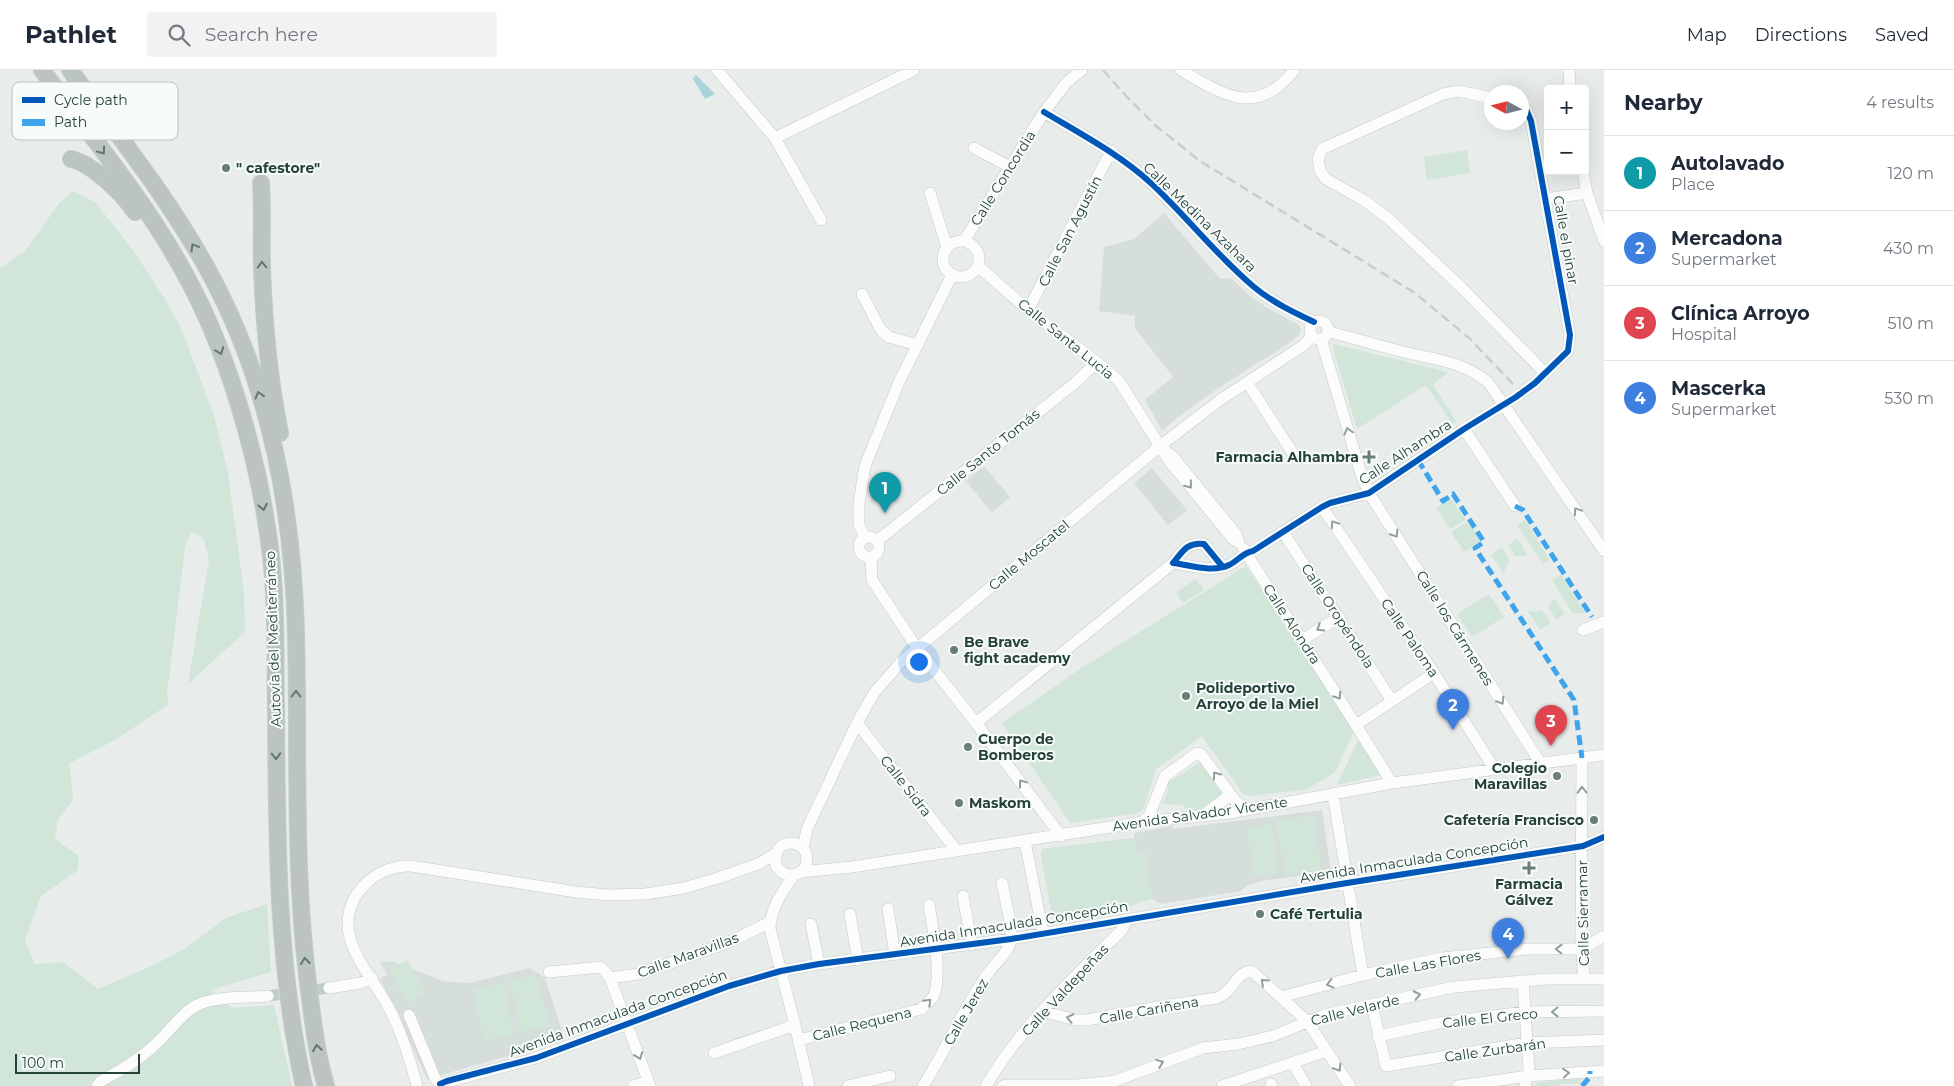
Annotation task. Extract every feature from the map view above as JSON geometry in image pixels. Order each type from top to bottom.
[{"type":"highway","name":"Autovía del Mediterráneo","points":[[42,70],[51,82]]},
{"type":"highway","name":"Autovía del Mediterráneo","points":[[70,70],[79,82]]},
{"type":"highway","name":"Autovía del Mediterráneo","points":[[94,140],[141,204],[185,274],[220,350],[258,478],[269,541],[274,597],[278,872],[281,925],[290,1012],[304,1086]]},
{"type":"highway","name":"Autovía del Mediterráneo","points":[[122,140],[177,219],[208,271],[243,345],[268,422],[284,499],[293,575],[296,633],[296,749],[304,956],[319,1062],[326,1086]]},
{"type":"highway","points":[[71,159],[87,164],[95,170],[131,206],[185,292],[205,317]]},
{"type":"highway","points":[[261,183],[261,260],[264,313],[271,378],[286,462],[284,499]]},
{"type":"street","points":[[717,70],[775,138],[821,220]]},
{"type":"street","points":[[775,138],[914,70]]},
{"type":"street","name":"Calle Concordia","points":[[964,241],[1044,112],[1067,82],[1082,70]]},
{"type":"street","points":[[1182,70],[1214,90],[1240,99],[1253,97],[1278,88],[1294,70]]},
{"type":"street","points":[[1569,70],[1570,85]]},
{"type":"street","points":[[1484,96],[1459,91],[1443,94],[1322,149],[1318,160],[1320,171],[1326,179],[1365,201],[1390,220],[1463,289],[1545,373]]},
{"type":"street","name":"Calle Medina Azahara","points":[[1044,112],[1111,152],[1151,184],[1255,288],[1282,307],[1314,322],[1319,320],[1325,322],[1328,326],[1321,336]]},
{"type":"street","name":"Calle el pinar","points":[[1529,116],[1570,335],[1568,351],[1545,373]]},
{"type":"street","points":[[974,148],[1010,167]]},
{"type":"street","name":"Calle San Agustín","points":[[1028,310],[1111,152]]},
{"type":"street","points":[[1585,175],[1587,193],[1604,241]]},
{"type":"street","points":[[930,193],[947,247]]},
{"type":"street","name":"Calle el pinar","points":[[1545,199],[1587,193]]},
{"type":"street","points":[[958,241],[964,241],[975,247],[978,254],[978,266],[969,276],[952,275],[944,266],[944,253],[947,247],[958,241]]},
{"type":"street","name":"Calle Santa Lucia","points":[[978,266],[1028,310],[1119,381],[1160,446]]},
{"type":"street","points":[[865,538],[859,525],[859,503],[865,466],[898,382],[952,275]]},
{"type":"street","points":[[862,294],[881,330],[889,337],[918,345]]},
{"type":"street","points":[[1314,322],[1310,330],[1321,336],[1450,361],[1474,371],[1488,382],[1604,551]]},
{"type":"street","name":"Calle Moscatel","points":[[805,853],[807,829],[856,723],[874,693],[901,662],[1160,446],[1247,382],[1321,336]]},
{"type":"street","name":"Calle los Cármenes","points":[[1321,336],[1362,477],[1369,493],[1541,764]]},
{"type":"street","name":"Calle Santo Tomás","points":[[878,541],[1075,383],[1097,362]]},
{"type":"street","name":"Calle Alhambra","points":[[1222,566],[1229,565],[1242,547],[1253,551],[1330,503],[1369,493],[1464,429],[1504,405],[1535,383],[1545,373]]},
{"type":"street","points":[[1247,382],[1294,455]]},
{"type":"street","points":[[1464,429],[1515,506]]},
{"type":"street","name":"Calle Alondra","points":[[1160,446],[1170,462],[1220,524],[1242,547],[1392,783]]},
{"type":"street","name":"Calle Paloma","points":[[1322,507],[1434,673],[1495,770]]},
{"type":"street","name":"Calle Oropéndola","points":[[1283,532],[1392,701]]},
{"type":"street","points":[[865,538],[872,538],[878,541],[879,551],[871,557],[865,556],[860,552],[859,545],[865,538]]},
{"type":"street","points":[[976,723],[1173,563],[1188,546],[1195,543],[1204,544],[1222,566],[1212,569],[1173,563]]},
{"type":"street","points":[[871,557],[872,580],[916,648],[1062,836]]},
{"type":"street","points":[[1302,640],[1339,617]]},
{"type":"street","points":[[1583,630],[1604,622]]},
{"type":"street","points":[[1356,725],[1434,673]]},
{"type":"street","name":"Calle Sidra","points":[[856,723],[956,850]]},
{"type":"street","points":[[1143,822],[1149,816],[1165,776],[1197,753],[1201,754],[1239,805],[1249,808]]},
{"type":"street","name":"Avenida Salvador Vicente","points":[[797,873],[1062,836],[1143,822],[1230,813],[1392,783],[1604,755]]},
{"type":"street","name":"Calle Sierramar","points":[[1582,758],[1584,978]]},
{"type":"street","points":[[1334,794],[1363,975]]},
{"type":"street","points":[[1200,815],[1210,811],[1230,795]]},
{"type":"street","name":"Calle Moscatel","points":[[792,843],[807,829]]},
{"type":"street","name":"Avenida Inmaculada Concepción","points":[[439,1082],[536,1058],[728,986],[780,971],[819,964],[1011,939],[1583,846],[1604,837]]},
{"type":"street","points":[[1025,841],[1043,933]]},
{"type":"street","points":[[417,1086],[411,1061],[399,1028],[350,939],[348,920],[352,901],[364,884],[384,870],[411,866],[567,891],[608,895],[669,890],[739,871],[758,864],[777,853],[783,846],[792,843],[805,853],[814,864],[825,868]]},
{"type":"street","points":[[777,853],[776,862],[781,870],[780,896]]},
{"type":"street","points":[[805,853],[806,866],[797,873],[780,896],[770,922],[772,940],[795,1024],[809,1086]]},
{"type":"street","points":[[739,871],[781,870],[797,873]]},
{"type":"street","points":[[1002,883],[1011,939]]},
{"type":"street","points":[[963,896],[972,945]]},
{"type":"street","name":"Calle Requena","points":[[798,1040],[921,1009],[934,997],[936,950],[929,905]]},
{"type":"street","points":[[888,909],[895,955]]},
{"type":"street","points":[[850,914],[858,960]]},
{"type":"street","name":"Calle Valdepeñas","points":[[986,1086],[997,1067],[1042,1011],[1122,930],[1127,919]]},
{"type":"street","name":"Calle Maravillas","points":[[610,978],[638,974],[732,941],[770,922]]},
{"type":"street","points":[[811,924],[819,964]]},
{"type":"street","points":[[1583,949],[1604,936]]},
{"type":"street","name":"Calle Jerez","points":[[923,1086],[934,1070],[970,1002],[988,972],[1008,949],[1011,939]]},
{"type":"street","name":"Calle Las Flores","points":[[1281,997],[1363,975],[1442,958],[1528,949],[1583,949]]},
{"type":"street","points":[[549,972],[602,967],[610,978],[649,1083],[633,1086]]},
{"type":"street","name":"Calle Cariñena","points":[[1042,1011],[1076,1020],[1087,1020],[1217,998],[1225,996],[1245,972],[1250,971],[1281,997]]},
{"type":"street","points":[[329,988],[360,983],[372,978]]},
{"type":"street","name":"Calle Velarde","points":[[1078,1085],[1116,1084],[1168,1060],[1203,1048],[1238,1044],[1273,1036],[1324,1015],[1454,987],[1523,981],[1604,979]]},
{"type":"street","points":[[1523,981],[1527,1043],[1527,1081]]},
{"type":"street","points":[[97,1086],[145,1054],[193,1007],[210,1001],[268,996]]},
{"type":"street","points":[[1281,997],[1307,1021],[1350,1086]]},
{"type":"street","points":[[1372,1004],[1378,1036]]},
{"type":"street","name":"Calle El Greco","points":[[1378,1036],[1439,1023],[1524,1012],[1604,1011]]},
{"type":"street","points":[[409,1015],[439,1082]]},
{"type":"street","points":[[714,1053],[795,1024]]},
{"type":"street","name":"Calle Zurbarán","points":[[1378,1036],[1386,1066],[1527,1043],[1604,1040]]},
{"type":"street","points":[[1228,1085],[1327,1051]]},
{"type":"street","points":[[1294,1062],[1306,1086]]},
{"type":"street","points":[[1458,1086],[1527,1081],[1604,1071]]},
{"type":"street","points":[[848,1086],[890,1076]]},
{"type":"street","points":[[1003,1086],[1006,1084],[1078,1085]]},
{"type":"shaded area","points":[[1164,213],[1220,279],[1231,278],[1249,295],[1266,307],[1299,325],[1301,331],[1288,344],[1220,387],[1162,431],[1145,400],[1173,377],[1135,328],[1135,316],[1099,311],[1104,247],[1134,239]]},
{"type":"shaded area","points":[[984,466],[1010,497],[992,513],[966,481]]},
{"type":"shaded area","points":[[1152,468],[1187,510],[1168,525],[1134,483]]},
{"type":"shaded area","points":[[1322,810],[1331,872],[1267,880],[1247,885],[1241,891],[1161,904],[1152,899],[1135,905],[1052,916],[1041,854],[1043,849],[1134,838],[1134,833],[1172,826],[1173,829]]},
{"type":"shaded area","points":[[392,961],[443,981],[469,983],[530,968],[545,978],[565,1040],[427,1079],[380,978],[387,975],[380,962]]},
{"type":"green space","points":[[1467,150],[1470,173],[1427,180],[1424,157]]},
{"type":"green space","points":[[73,191],[96,203],[135,253],[165,299],[181,328],[214,415],[228,473],[244,592],[245,632],[188,684],[209,560],[203,538],[191,531],[185,547],[167,695],[169,704],[115,740],[70,763],[73,800],[58,819],[55,839],[79,856],[78,870],[41,896],[25,940],[35,964],[63,962],[98,989],[154,965],[186,948],[226,918],[267,904],[271,972],[211,990],[232,1008],[274,1005],[292,1086],[0,1086],[0,268],[25,251],[60,202]]},
{"type":"green space","points":[[1334,344],[1448,372],[1433,385],[1457,422],[1453,424],[1426,385],[1357,429],[1333,349]]},
{"type":"green space","points":[[1451,499],[1466,520],[1450,529],[1436,508]]},
{"type":"green space","points":[[1525,520],[1550,560],[1543,564],[1517,525]]},
{"type":"green space","points":[[1468,521],[1481,541],[1464,552],[1451,532]]},
{"type":"green space","points":[[1517,539],[1528,556],[1515,556],[1508,545]]},
{"type":"green space","points":[[1502,547],[1510,561],[1506,565],[1504,574],[1491,555]]},
{"type":"green space","name":"Polideportivo Arroyo de la Miel","points":[[1246,566],[1354,731],[1336,771],[1307,789],[1248,796],[1243,794],[1202,736],[1156,769],[1143,810],[1139,813],[1070,823],[1002,723],[1080,669]]},
{"type":"green space","points":[[1561,575],[1585,613],[1573,614],[1552,580]]},
{"type":"green space","points":[[1196,579],[1204,590],[1183,603],[1176,592]]},
{"type":"green space","points":[[1489,594],[1504,617],[1472,637],[1457,614]]},
{"type":"green space","points":[[1554,598],[1565,614],[1556,619],[1548,607]]},
{"type":"green space","points":[[1527,610],[1535,612],[1542,610],[1551,623],[1540,630]]},
{"type":"green space","points":[[1359,738],[1381,775],[1337,785]]},
{"type":"green space","points":[[1200,762],[1223,795],[1203,811],[1195,812],[1189,807],[1186,809],[1182,805],[1163,804],[1169,789],[1166,784]]},
{"type":"green space","points":[[1313,815],[1321,869],[1285,875],[1277,821]]},
{"type":"green space","points":[[1271,824],[1279,873],[1254,877],[1247,828]]},
{"type":"green space","points":[[1134,838],[1137,854],[1146,853],[1152,899],[1135,905],[1052,916],[1041,854],[1043,849]]},
{"type":"green space","points":[[407,960],[425,993],[407,1003],[390,969]]},
{"type":"green space","points":[[535,975],[551,1026],[522,1032],[509,980]]},
{"type":"green space","points":[[503,983],[514,1034],[484,1040],[473,990]]},
{"type":"green space","points":[[1582,1079],[1578,1083],[1561,1084],[1559,1086],[1537,1086],[1536,1083]]},
{"type":"water","points":[[695,75],[715,94],[705,99],[692,77],[695,78]]},
{"type":"tunnel","points":[[268,996],[329,988]]},
{"type":"railway","points":[[1103,70],[1156,126],[1200,161],[1415,293],[1469,338],[1513,384]]},
{"type":"marked path","points":[[1418,460],[1443,501],[1453,494],[1484,542],[1475,548],[1574,700],[1582,758]]},
{"type":"marked path","points":[[1515,506],[1523,510],[1592,617]]},
{"type":"marked path","points":[[1582,1086],[1590,1077],[1590,1071]]},
{"type":"cycle path","points":[[1044,112],[1100,145],[1139,173],[1254,287],[1275,302],[1314,322]]},
{"type":"cycle path","points":[[1222,566],[1204,544],[1189,546],[1173,563],[1201,568],[1215,568],[1229,565],[1322,507],[1330,503],[1369,493],[1464,429],[1516,397],[1535,383],[1568,351],[1570,335],[1529,116]]},
{"type":"cycle path","points":[[441,1086],[440,1084],[447,1081],[536,1058],[729,986],[781,971],[819,964],[1011,939],[1583,846],[1604,837]]},
{"type":"place","name":"\" cafestore\"","points":[[226,168]]},
{"type":"place","name":"Farmacia Alhambra","points":[[1369,457]]},
{"type":"place","name":"Autolavado","points":[[885,513]]},
{"type":"place","name":"Be Brave fight academy","points":[[954,650]]},
{"type":"place","name":"Polideportivo Arroyo de la Miel","points":[[1186,696]]},
{"type":"place","name":"Mercadona","points":[[1453,730]]},
{"type":"place","name":"Clínica Arroyo","points":[[1551,746]]},
{"type":"place","name":"Cuerpo de Bomberos","points":[[968,747]]},
{"type":"place","name":"Colegio Maravillas","points":[[1557,776]]},
{"type":"place","name":"Maskom","points":[[959,803]]},
{"type":"place","name":"Cafetería Francisco","points":[[1594,820]]},
{"type":"place","name":"Farmacia Gálvez","points":[[1529,868]]},
{"type":"place","name":"Café Tertulia","points":[[1260,914]]},
{"type":"place","name":"Mascerka","points":[[1508,959]]}]
